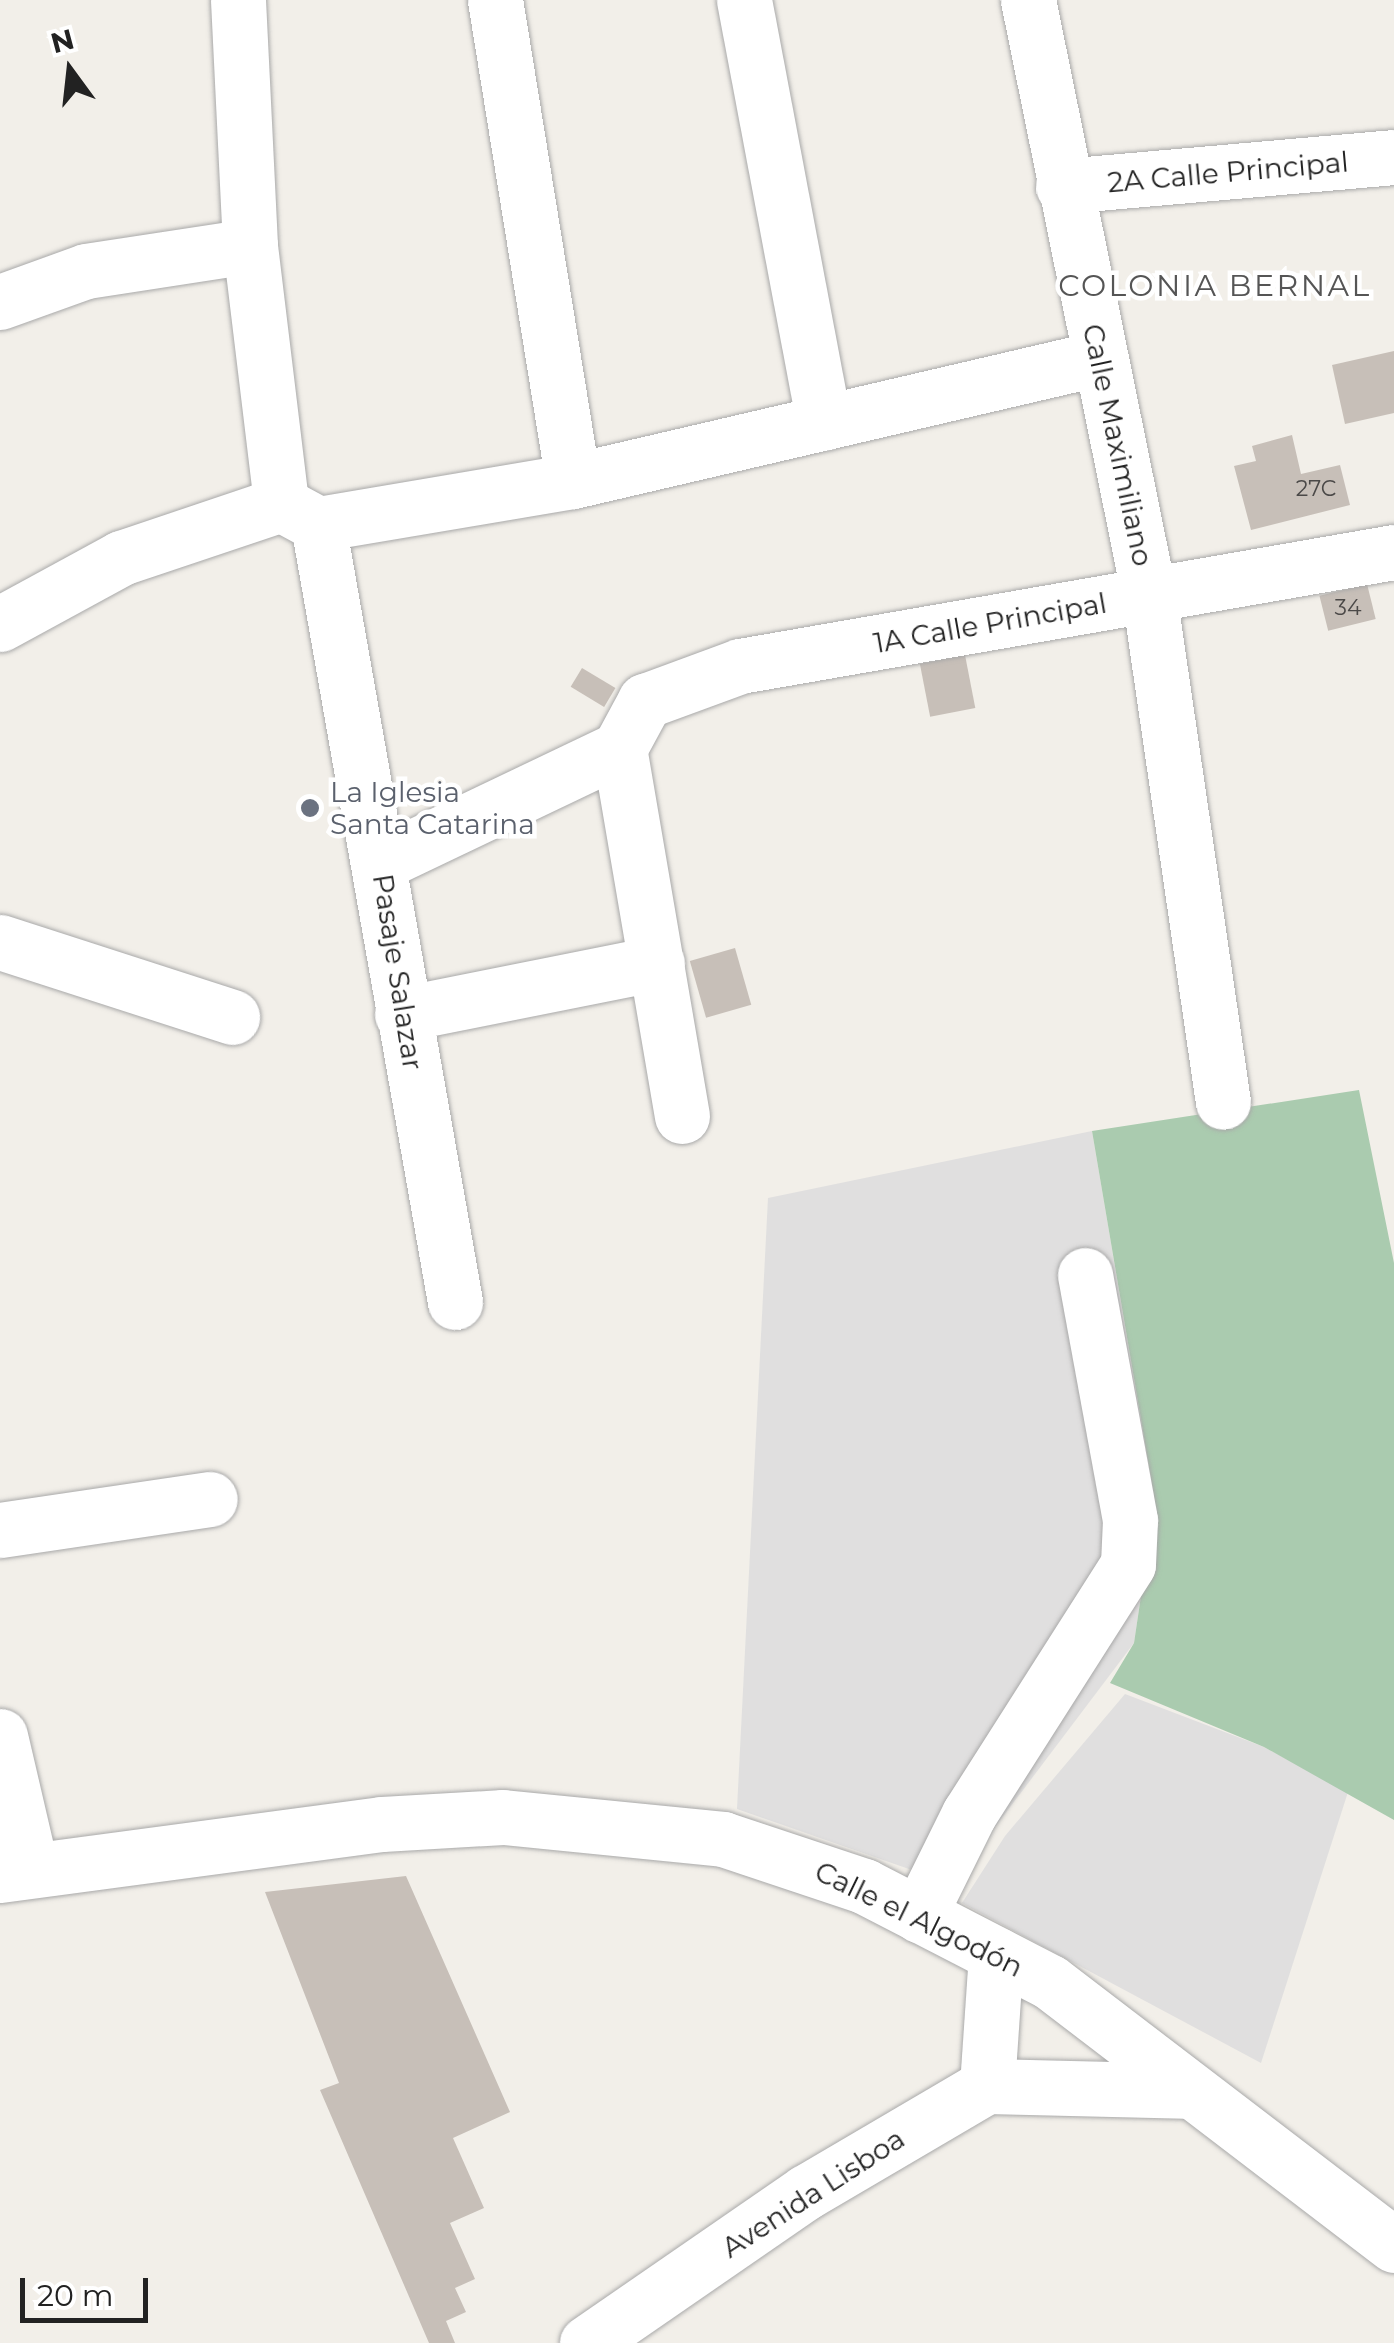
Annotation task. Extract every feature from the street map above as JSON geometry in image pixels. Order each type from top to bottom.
[{"type":"street","name":"Pasaje Salazar","points":[[238,0],[250,246],[300,514],[382,862],[402,1014],[455,1302]]},
{"type":"street","points":[[496,0],[573,481]]},
{"type":"street","points":[[744,0],[824,423]]},
{"type":"street","name":"Calle Maximiliano","points":[[1028,0],[1149,595],[1223,1102]]},
{"type":"street","name":"2A Calle Principal","points":[[1063,186],[1394,157]]},
{"type":"street","points":[[0,302],[86,272],[250,246]]},
{"type":"street","points":[[0,624],[121,558],[300,514],[573,481],[1100,358]]},
{"type":"street","name":"1A Calle Principal","points":[[619,749],[644,701],[688,680],[1394,552]]},
{"type":"street","points":[[382,862],[619,749],[682,1116]]},
{"type":"street","points":[[0,942],[232,1017]]},
{"type":"street","points":[[402,1014],[657,963]]},
{"type":"street","points":[[919,1915],[969,1814],[1128,1564],[1130,1520],[1085,1275]]},
{"type":"street","points":[[0,1530],[210,1499]]},
{"type":"street","points":[[0,1736],[15,1872]]},
{"type":"street","name":"Calle el Algodón","points":[[15,1872],[382,1824],[576,1821],[723,1839],[864,1886],[1098,2012],[1184,2091],[1394,2245]]},
{"type":"street","points":[[996,1954],[987,2086],[1184,2091]]},
{"type":"street","name":"Avenida Lisboa","points":[[587,2343],[649,2324],[806,2192],[987,2086]]},
{"type":"shaded area","points":[[1092,1131],[1155,1502],[1134,1643],[952,1884],[737,1809],[768,1198]]},
{"type":"shaded area","points":[[1125,1694],[1264,1747],[1348,1792],[1261,2063],[962,1903],[1005,1836]]},
{"type":"green space","points":[[1359,1090],[1394,1263],[1394,1820],[1264,1747],[1110,1683],[1134,1643],[1155,1502],[1092,1131]]},
{"type":"building","points":[[1394,351],[1394,413],[1345,424],[1332,365]]},
{"type":"building","points":[[1292,435],[1301,474],[1340,465],[1350,505],[1251,530],[1234,466],[1256,461],[1252,446]]},
{"type":"building","points":[[1367,584],[1376,619],[1328,631],[1319,596]]},
{"type":"building","points":[[965,655],[975,708],[930,717],[920,664]]},
{"type":"building","points":[[582,668],[615,688],[604,707],[571,687]]},
{"type":"building","points":[[735,948],[751,1005],[706,1018],[690,961]]},
{"type":"building","points":[[406,1876],[510,2112],[453,2138],[484,2208],[450,2223],[475,2279],[455,2288],[466,2312],[446,2321],[455,2343],[429,2343],[320,2090],[339,2083],[265,1892]]},
{"type":"place","name":"La Iglesia Santa Catarina","points":[[310,808]]},
{"type":"district","name":"COLONIA BERNAL","points":[[1215,286]]}]
